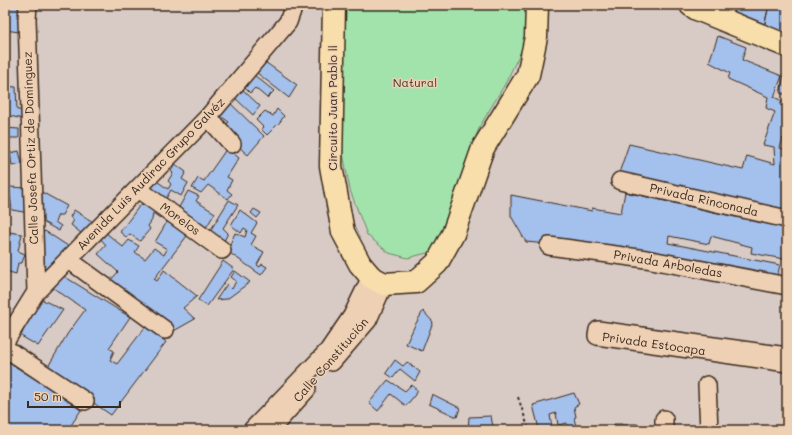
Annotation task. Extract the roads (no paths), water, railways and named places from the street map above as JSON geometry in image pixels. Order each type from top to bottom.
[{"type":"main road","name":"Circuito Juan Pablo ll","points":[[334,5],[331,166],[343,232],[360,264],[378,281]]},
{"type":"main road","points":[[378,281],[416,282],[437,263],[453,234],[483,148],[528,75],[536,37],[537,5]]},
{"type":"main road","points":[[691,5],[697,9],[787,46]]},
{"type":"street","name":"Calle Josefa Ortiz de Domínguez","points":[[28,5],[27,19],[36,292]]},
{"type":"street","name":"Avenida Luís Audirac Grupo Galvéz","points":[[5,342],[36,292],[208,117],[288,22],[294,5]]},
{"type":"street","points":[[208,117],[232,144]]},
{"type":"street","name":"Privada Rinconada","points":[[620,180],[787,219]]},
{"type":"street","name":"Morelos","points":[[138,189],[222,250]]},
{"type":"street","name":"Privada Arboledas","points":[[549,246],[646,259],[787,286]]},
{"type":"street","points":[[69,260],[165,330]]},
{"type":"street","name":"Calle Constitución","points":[[252,430],[328,351],[378,281]]},
{"type":"street","name":"Calle Constitución","points":[[270,430],[368,320],[378,281]]},
{"type":"street","name":"Privada Estocapa","points":[[787,356],[598,330],[597,336],[787,363]]},
{"type":"street","points":[[5,348],[85,401]]},
{"type":"street","points":[[707,385],[709,430]]},
{"type":"park label","name":"Natural","points":[[415,83]]}]
